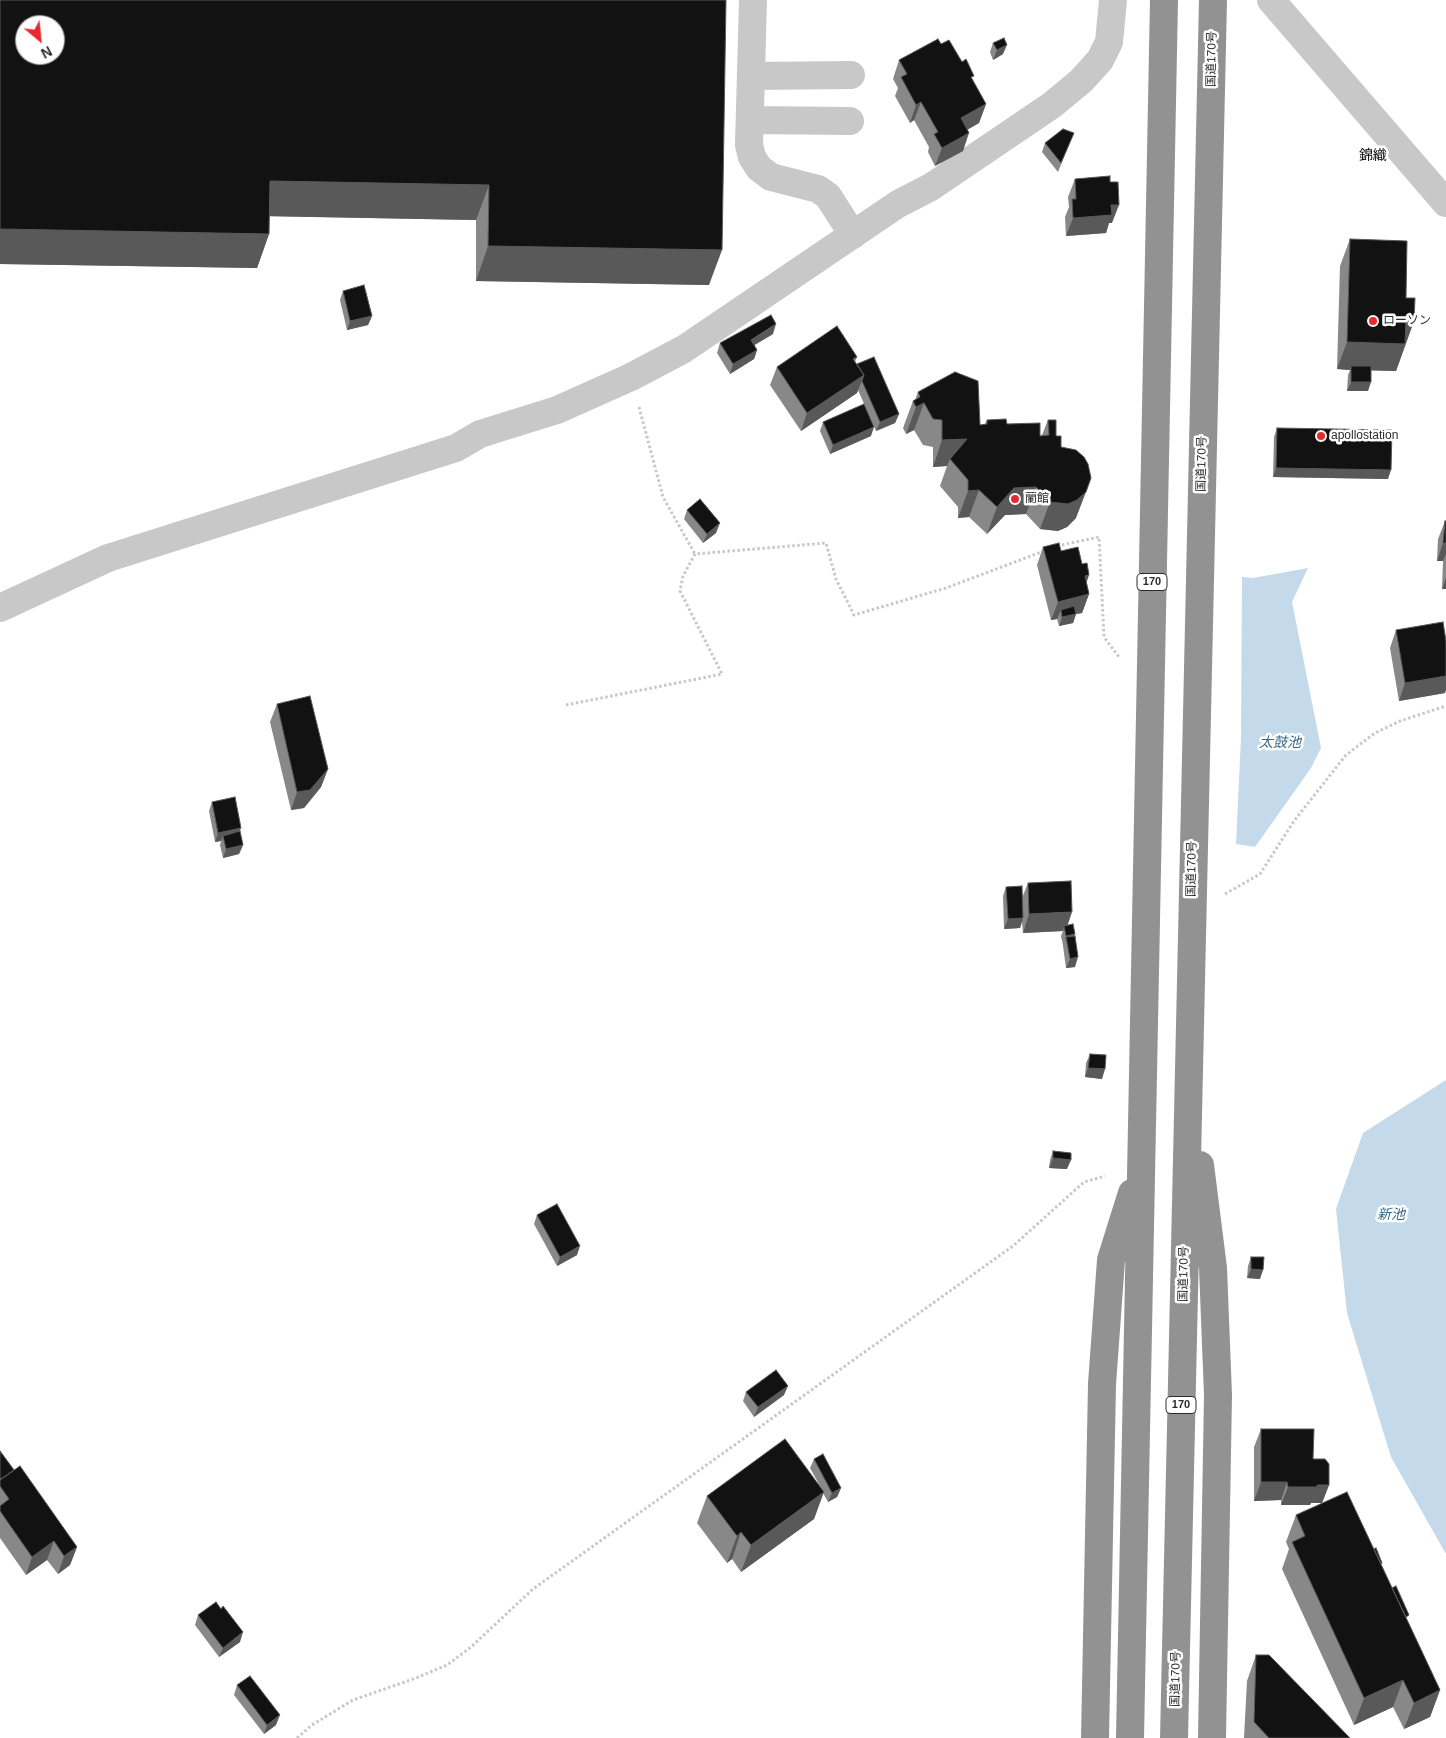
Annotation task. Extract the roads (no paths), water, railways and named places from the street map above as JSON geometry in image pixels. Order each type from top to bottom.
[{"type":"highway","name":"170","points":[[1130,1738],[1164,0]]},
{"type":"highway","name":"国道170号","points":[[1174,1738],[1191,901],[1213,0]]},
{"type":"highway","points":[[1188,1072],[1213,1268],[1218,1395],[1212,1738]]},
{"type":"highway","points":[[1095,1738],[1102,1384],[1110,1260],[1141,1164]]},
{"type":"street","points":[[753,0],[749,145],[752,157],[759,168],[771,177],[818,189],[828,196],[853,235]]},
{"type":"street","points":[[0,608],[108,558],[456,448],[480,434],[556,410],[631,377],[684,349],[725,324],[853,235],[980,154],[1052,105],[1081,80],[1100,60],[1109,42],[1113,0]]},
{"type":"street","points":[[1270,0],[1446,203]]},
{"type":"street","points":[[751,76],[851,75]]},
{"type":"street","points":[[750,120],[850,122]]},
{"type":"water","name":"太鼓池","points":[[1308,568],[1292,602],[1321,748],[1311,768],[1255,847],[1236,844],[1241,738],[1242,577],[1253,578]]},
{"type":"water","name":"新池","points":[[1446,1080],[1446,1554],[1391,1457],[1347,1313],[1336,1209],[1363,1133]]},
{"type":"place","name":"ローソン","points":[[1373,321]]},
{"type":"place","name":"apollostation","points":[[1321,436]]},
{"type":"place","name":"蘭館","points":[[1015,499]]},
{"type":"district","name":"錦織","points":[[1373,156]]}]
